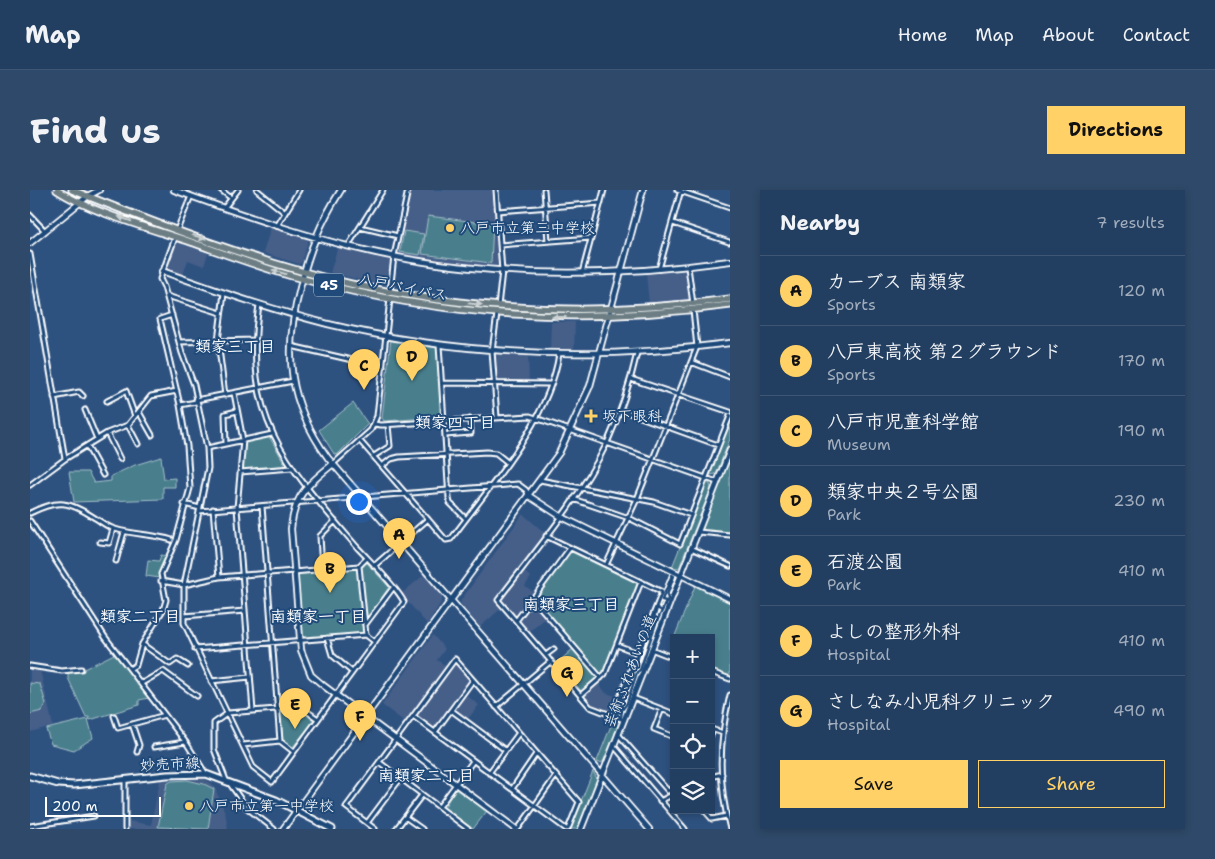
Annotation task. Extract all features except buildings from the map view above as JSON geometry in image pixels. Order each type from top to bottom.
[{"type":"highway","name":"八戸バイパス","points":[[72,190],[177,230],[304,272],[390,292],[498,306],[610,310],[730,305]]},
{"type":"highway","points":[[78,190],[88,196]]},
{"type":"highway","name":"八戸バイパス","points":[[59,191],[80,202],[175,237],[302,279],[390,299],[497,314],[539,317],[608,317],[693,307],[730,299]]},
{"type":"main road","name":"妙売市線","points":[[30,776],[58,784],[74,785],[197,773],[206,774],[298,810],[332,829]]},
{"type":"street","points":[[88,196],[92,190]]},
{"type":"street","points":[[30,243],[80,202],[99,190]]},
{"type":"street","points":[[174,190],[277,226],[348,246],[394,256],[502,271],[582,274],[621,273],[730,261]]},
{"type":"street","points":[[221,190],[231,198]]},
{"type":"street","points":[[223,208],[238,190]]},
{"type":"street","points":[[257,190],[284,212]]},
{"type":"street","points":[[277,226],[298,190]]},
{"type":"street","points":[[341,190],[315,237],[293,314],[290,346],[293,381],[301,411],[310,431],[333,464],[649,829]]},
{"type":"street","points":[[348,246],[383,190]]},
{"type":"street","points":[[390,292],[394,256],[408,190]]},
{"type":"street","points":[[496,190],[502,271],[498,306]]},
{"type":"street","points":[[544,190],[548,241]]},
{"type":"street","points":[[582,274],[604,190]]},
{"type":"street","points":[[283,829],[529,496],[571,431],[590,386],[643,190]]},
{"type":"street","points":[[659,270],[680,190],[730,208]]},
{"type":"street","points":[[177,230],[191,196]]},
{"type":"street","points":[[498,211],[601,203]]},
{"type":"street","points":[[30,214],[45,231]]},
{"type":"street","points":[[672,223],[730,243]]},
{"type":"street","points":[[360,227],[398,236]]},
{"type":"street","points":[[175,237],[160,279],[191,374],[207,448],[208,468],[184,585],[186,629],[253,766],[272,782],[404,602],[306,488],[272,434],[263,411],[258,388],[254,340],[259,305]]},
{"type":"street","points":[[500,245],[591,238]]},
{"type":"street","points":[[30,254],[33,262],[36,295],[64,459]]},
{"type":"street","points":[[606,565],[637,500],[697,347],[688,267]]},
{"type":"street","points":[[162,271],[259,305],[386,336],[439,345],[492,351],[599,354],[638,353],[730,343]]},
{"type":"street","points":[[224,293],[218,341],[225,395]]},
{"type":"street","points":[[167,296],[221,313]]},
{"type":"street","points":[[390,299],[377,416],[374,424],[360,441],[306,488],[295,503],[291,528],[303,658],[312,675],[336,695],[517,829],[556,776]]},
{"type":"street","points":[[497,314],[492,351],[498,417]]},
{"type":"street","points":[[131,668],[136,665],[142,644],[163,610],[166,600],[161,582],[161,574],[176,540],[184,504],[190,488],[190,471],[180,405],[160,318],[172,315]]},
{"type":"street","points":[[179,342],[254,340]]},
{"type":"street","points":[[439,345],[450,503],[466,519]]},
{"type":"street","points":[[290,346],[383,367]]},
{"type":"street","points":[[624,720],[590,707],[498,600],[580,489],[606,443],[621,410],[638,353]]},
{"type":"street","points":[[360,441],[428,519],[448,540],[451,540],[490,487],[536,418],[550,384],[559,354]]},
{"type":"street","points":[[691,362],[730,377]]},
{"type":"street","points":[[631,378],[730,412]]},
{"type":"street","points":[[180,405],[293,381]]},
{"type":"street","points":[[442,383],[550,384]]},
{"type":"street","points":[[107,400],[126,391],[135,416]]},
{"type":"street","points":[[54,397],[79,392],[84,396]]},
{"type":"street","points":[[30,485],[64,459],[107,433],[128,425],[151,396],[177,392]]},
{"type":"street","points":[[234,393],[243,440],[237,508],[253,711]]},
{"type":"street","points":[[85,410],[97,439]]},
{"type":"street","points":[[621,410],[718,445]]},
{"type":"street","points":[[226,444],[225,414],[237,411]]},
{"type":"street","points":[[138,412],[152,435]]},
{"type":"street","points":[[374,424],[388,425],[520,415],[536,418],[717,482]]},
{"type":"street","points":[[573,499],[629,518],[680,544],[730,416]]},
{"type":"street","points":[[445,434],[471,432],[470,419]]},
{"type":"street","points":[[128,425],[138,444]]},
{"type":"street","points":[[374,456],[390,446],[388,425]]},
{"type":"street","points":[[107,433],[120,459]]},
{"type":"street","points":[[207,448],[272,434]]},
{"type":"street","points":[[87,446],[102,475]]},
{"type":"street","name":"芸術ふれあいの道","points":[[581,829],[730,450]]},
{"type":"street","points":[[382,466],[391,459],[446,454],[496,453],[507,462]]},
{"type":"street","points":[[240,472],[292,468]]},
{"type":"street","points":[[540,480],[654,502],[691,515]]},
{"type":"street","points":[[184,504],[200,510],[237,508],[518,484],[526,490],[529,496],[560,516],[730,599]]},
{"type":"street","points":[[30,513],[55,503],[64,503],[74,505],[113,529],[124,532],[151,534],[172,540]]},
{"type":"street","points":[[262,506],[280,741]]},
{"type":"street","points":[[213,509],[219,577]]},
{"type":"street","points":[[374,566],[428,519]]},
{"type":"street","points":[[30,522],[106,637],[142,683],[206,774]]},
{"type":"street","points":[[322,569],[320,536],[335,522]]},
{"type":"street","points":[[100,542],[109,543],[113,529]]},
{"type":"street","points":[[116,561],[124,532]]},
{"type":"street","points":[[698,532],[730,535]]},
{"type":"street","points":[[546,536],[662,592],[613,715]]},
{"type":"street","points":[[516,621],[570,548]]},
{"type":"street","points":[[691,548],[730,566]]},
{"type":"street","points":[[161,582],[184,585],[219,577],[360,566],[367,558]]},
{"type":"street","points":[[360,566],[366,635]]},
{"type":"street","points":[[674,576],[667,595],[668,599],[656,622],[640,670],[637,672],[621,717],[617,715],[646,634],[650,633],[657,608],[662,610],[666,601],[662,600],[663,594],[670,577],[674,576]]},
{"type":"street","points":[[581,695],[605,674],[641,582]]},
{"type":"street","points":[[365,625],[393,588]]},
{"type":"street","points":[[533,598],[601,678]]},
{"type":"street","points":[[184,616],[245,611]]},
{"type":"street","points":[[195,649],[366,635],[375,642]]},
{"type":"street","points":[[327,638],[332,655],[352,672]]},
{"type":"street","points":[[142,644],[153,649],[170,664],[177,659],[188,666]]},
{"type":"street","points":[[617,645],[638,653]]},
{"type":"street","points":[[546,655],[554,648]]},
{"type":"street","points":[[652,649],[670,656]]},
{"type":"street","points":[[375,829],[346,807],[378,762],[455,659],[518,734],[579,802],[567,829],[413,716]]},
{"type":"street","points":[[496,707],[551,661]]},
{"type":"street","points":[[30,666],[62,672],[81,669]]},
{"type":"street","points":[[142,683],[161,671],[197,696]]},
{"type":"street","points":[[715,674],[730,680]]},
{"type":"street","points":[[211,681],[251,677]]},
{"type":"street","points":[[435,732],[473,680]]},
{"type":"street","points":[[730,695],[723,733],[722,774],[726,816],[730,829]]},
{"type":"street","points":[[633,698],[670,712]]},
{"type":"street","points":[[274,829],[247,808],[227,781],[217,762],[214,749],[213,726],[220,716],[228,713],[301,707],[318,719]]},
{"type":"street","points":[[662,709],[654,729],[670,735]]},
{"type":"street","points":[[451,710],[505,750]]},
{"type":"street","points":[[114,716],[118,728],[165,715]]},
{"type":"street","points":[[132,724],[139,745],[137,752]]},
{"type":"street","points":[[715,730],[723,733]]},
{"type":"street","points":[[489,773],[518,734]]},
{"type":"street","points":[[618,734],[668,791],[670,790]]},
{"type":"street","points":[[243,744],[280,741],[294,752]]},
{"type":"street","points":[[154,747],[185,742]]},
{"type":"street","points":[[614,746],[685,829]]},
{"type":"street","points":[[512,789],[536,754]]},
{"type":"street","points":[[439,807],[473,761]]},
{"type":"street","points":[[378,762],[468,829]]},
{"type":"street","points":[[715,775],[722,774]]},
{"type":"street","points":[[367,823],[400,779]]},
{"type":"street","points":[[125,780],[126,829]]},
{"type":"street","points":[[396,829],[422,795]]},
{"type":"street","points":[[660,800],[670,796]]},
{"type":"street","points":[[708,814],[712,819],[726,816]]},
{"type":"street","points":[[30,826],[94,816]]},
{"type":"street","points":[[405,817],[422,829]]},
{"type":"shaded area","name":"八戸市立第三中学校","points":[[411,190],[494,190],[500,266],[451,263],[399,254],[398,251]]},
{"type":"shaded area","points":[[271,227],[309,237],[302,262],[299,264],[263,253]]},
{"type":"shaded area","points":[[176,242],[208,253],[204,266],[188,260],[183,275],[168,270],[167,267]]},
{"type":"shaded area","points":[[338,246],[390,257],[388,286],[330,273]]},
{"type":"shaded area","points":[[687,271],[690,300],[649,304],[646,273]]},
{"type":"shaded area","points":[[551,322],[575,322],[574,351],[550,351]]},
{"type":"shaded area","points":[[497,353],[528,355],[529,381],[499,381],[496,379],[494,355]]},
{"type":"shaded area","points":[[523,514],[545,533],[519,568],[531,577],[525,586],[535,593],[531,599],[547,617],[529,632],[505,605],[480,627],[461,604],[461,600]]},
{"type":"shaded area","points":[[424,575],[442,596],[442,601],[427,624],[401,594]]},
{"type":"shaded area","points":[[433,635],[445,649],[437,660],[450,669],[455,662],[471,681],[462,692],[479,705],[467,720],[450,708],[435,729],[412,713],[405,722],[382,705]]},
{"type":"shaded area","points":[[30,668],[40,670],[53,726],[30,732]]},
{"type":"shaded area","points":[[598,683],[606,693],[618,697],[610,713],[592,706],[584,697]]},
{"type":"shaded area","name":"八戸市立第一中学校","points":[[191,777],[205,779],[214,786],[225,812],[228,829],[129,829],[128,821],[151,825],[160,780],[176,781]]},
{"type":"green space","points":[[428,216],[493,224],[491,263],[422,254]]},
{"type":"green space","points":[[404,231],[424,234],[420,255],[400,252]]},
{"type":"green space","points":[[391,339],[435,347],[437,349],[442,417],[384,421],[382,418]]},
{"type":"green space","points":[[353,403],[368,424],[337,455],[334,454],[319,430]]},
{"type":"green space","points":[[730,421],[730,439],[716,474],[709,475]]},
{"type":"green space","points":[[269,436],[285,464],[284,467],[245,470],[242,468],[245,443]]},
{"type":"green space","points":[[161,457],[164,479],[175,478],[175,487],[163,487],[163,499],[74,502],[69,472],[88,472],[94,483],[111,481],[111,476],[135,465]]},
{"type":"green space","points":[[730,459],[730,533],[704,531],[702,529]]},
{"type":"green space","points":[[706,482],[710,484],[711,488],[679,568],[672,567]]},
{"type":"green space","points":[[570,550],[638,582],[603,674],[536,599]]},
{"type":"green space","points":[[161,555],[168,556],[160,578],[146,576],[148,560],[159,561]]},
{"type":"green space","points":[[366,562],[389,587],[368,618],[366,617],[361,567]]},
{"type":"green space","points":[[358,568],[364,633],[303,638],[297,573]]},
{"type":"green space","points":[[670,574],[676,578],[621,717],[616,715]]},
{"type":"green space","points":[[695,586],[730,603],[730,678],[715,672],[715,634],[676,634]]},
{"type":"green space","points":[[574,648],[598,676],[582,692],[557,663]]},
{"type":"green space","points":[[116,653],[149,698],[139,700],[139,705],[90,720],[89,717],[86,717],[68,678],[68,673],[80,671]]},
{"type":"green space","points":[[30,683],[40,684],[46,704],[42,711],[30,714]]},
{"type":"green space","points":[[300,709],[314,721],[292,748],[283,741],[280,713]]},
{"type":"green space","points":[[614,718],[620,722],[603,762],[598,763],[597,761]]},
{"type":"green space","points":[[88,719],[93,738],[74,750],[51,744],[46,729]]},
{"type":"green space","points":[[593,771],[597,779],[577,829],[570,829]]},
{"type":"green space","name":"八戸市立第一中学校","points":[[187,780],[204,784],[214,789],[208,829],[158,827],[167,784],[171,781]]},
{"type":"green space","points":[[455,789],[487,811],[473,829],[444,808]]},
{"type":"place","name":"八戸市立第三中学校","points":[[450,228]]},
{"type":"place","name":"類家中央２号公園","points":[[412,381]]},
{"type":"place","name":"八戸市児童科学館","points":[[364,390]]},
{"type":"place","name":"坂下眼科","points":[[591,416]]},
{"type":"place","name":"カーブス 南類家","points":[[399,559]]},
{"type":"place","name":"八戸東高校 第２グラウンド","points":[[330,593]]},
{"type":"place","name":"さしなみ小児科クリニック","points":[[567,697]]},
{"type":"place","name":"石渡公園","points":[[295,729]]},
{"type":"place","name":"よしの整形外科","points":[[360,741]]},
{"type":"place","name":"八戸市立第一中学校","points":[[189,806]]},
{"type":"district","name":"類家三丁目","points":[[235,346]]},
{"type":"district","name":"類家四丁目","points":[[455,422]]},
{"type":"district","name":"南類家三丁目","points":[[571,604]]},
{"type":"district","name":"類家二丁目","points":[[140,616]]},
{"type":"district","name":"南類家一丁目","points":[[318,616]]},
{"type":"district","name":"南類家二丁目","points":[[426,775]]}]
